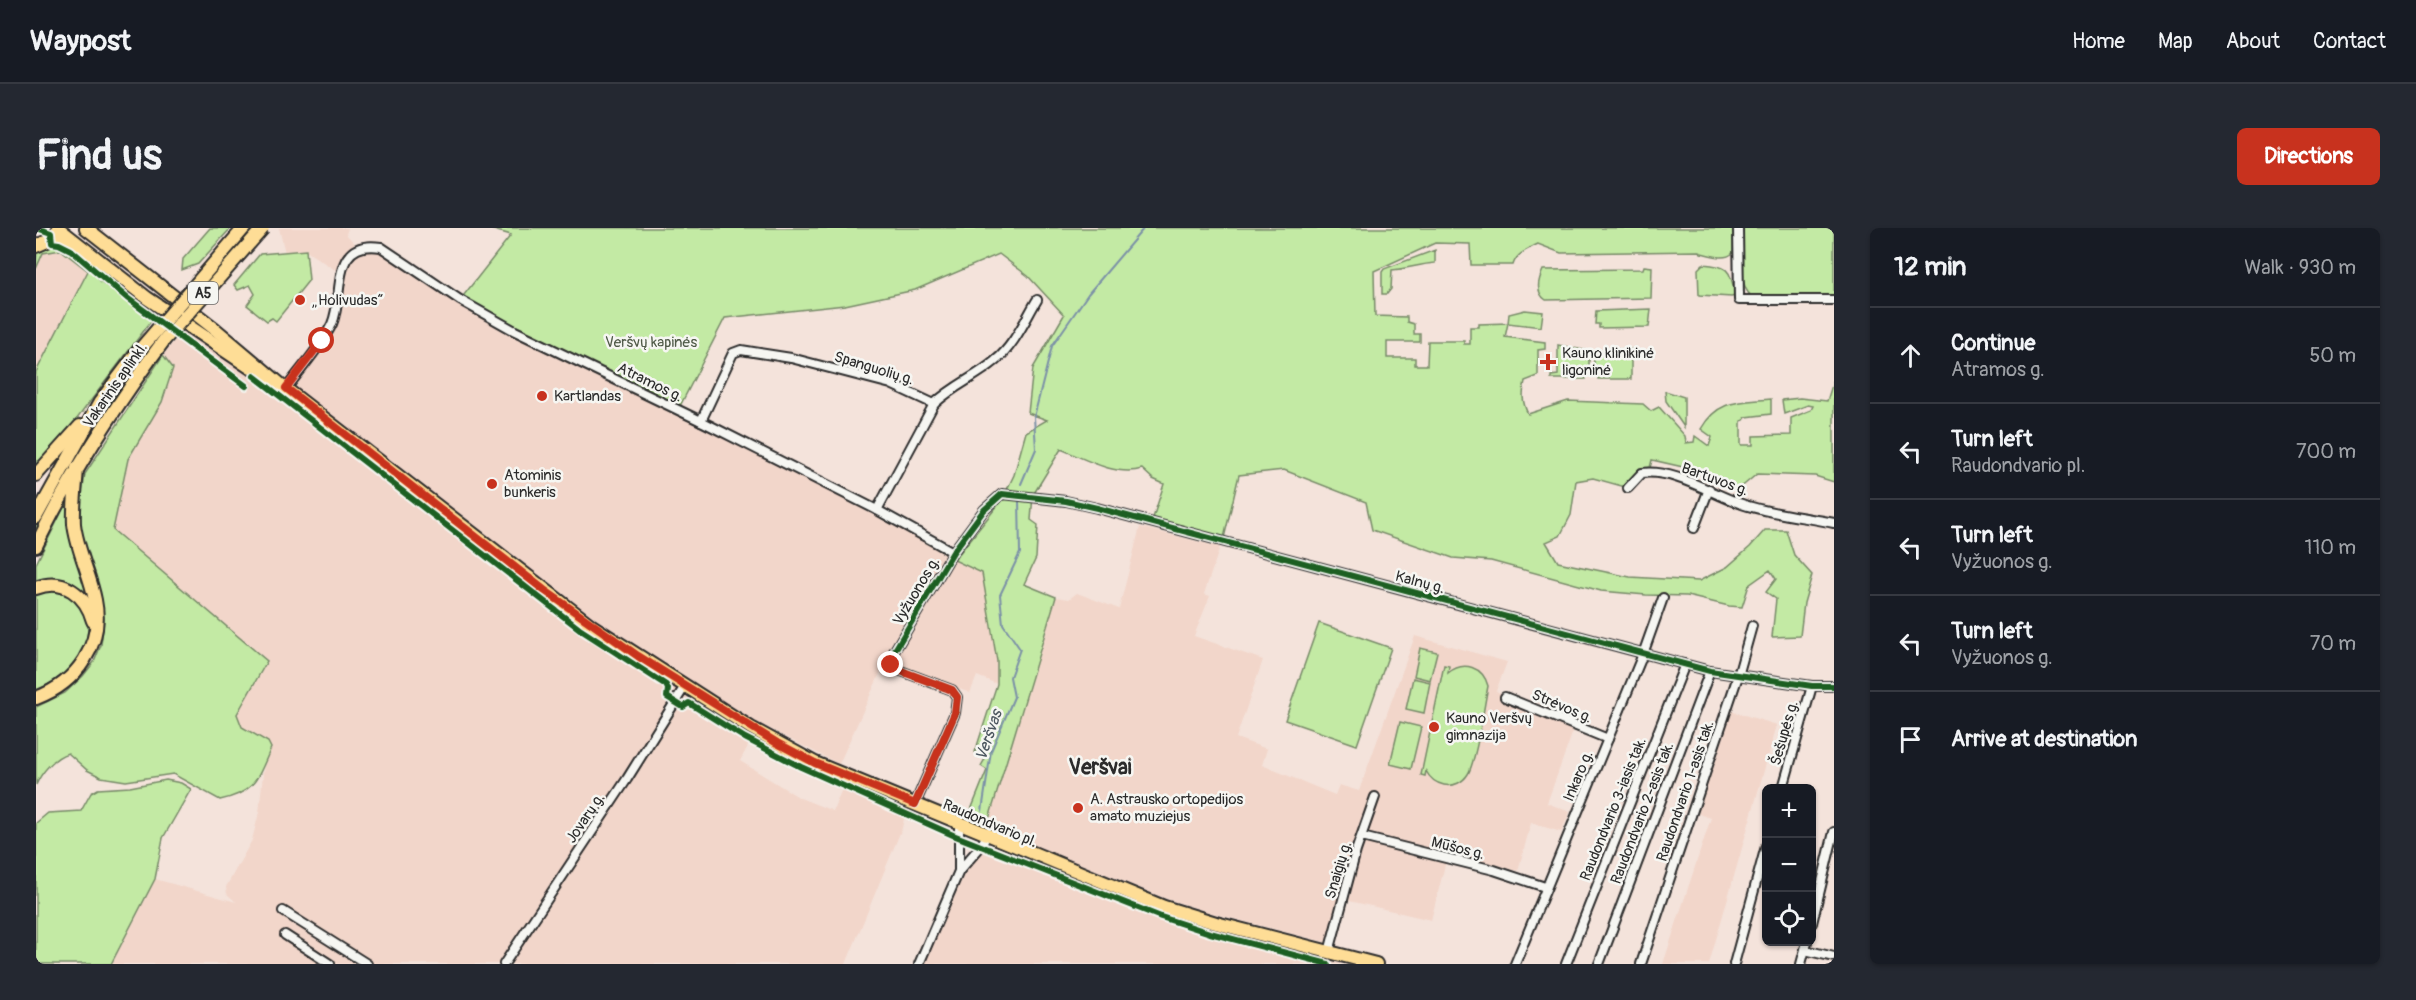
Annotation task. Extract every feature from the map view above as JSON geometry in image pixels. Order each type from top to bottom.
[{"type":"main road","name":"Raudondvario pl.","points":[[58,228],[147,298],[191,329],[286,388]]},
{"type":"main road","name":"Raudondvario pl.","points":[[86,228],[286,388],[573,612],[777,743],[815,763],[1174,910],[1376,964]]},
{"type":"main road","name":"Vakarinis aplinkl.","points":[[36,516],[100,402],[137,353],[244,228]]},
{"type":"main road","name":"Vakarinis aplinkl.","points":[[36,546],[77,468],[148,362],[172,330],[263,228]]},
{"type":"main road","points":[[36,246],[52,239],[80,246]]},
{"type":"main road","points":[[36,475],[100,402]]},
{"type":"main road","points":[[36,698],[64,684],[82,665],[92,646],[97,616],[95,598],[74,524],[77,468]]},
{"type":"main road","points":[[36,588],[43,585],[56,585],[75,591],[87,605],[95,628]]},
{"type":"street","points":[[1738,228],[1739,300],[1834,300]]},
{"type":"street","name":"Atramos g.","points":[[286,388],[331,326],[337,305],[337,285],[342,268],[358,248],[372,245],[381,247],[460,300],[515,331],[701,421],[877,510],[953,552]]},
{"type":"street","points":[[877,510],[934,404],[954,387],[995,361],[1012,342],[1037,300]]},
{"type":"street","name":"Spanguolių g.","points":[[701,421],[733,353],[741,350],[792,358],[891,384],[934,404]]},
{"type":"street","name":"Bartuvos g.","points":[[1628,488],[1639,475],[1648,472],[1709,489],[1739,504],[1834,522]]},
{"type":"street","points":[[1694,528],[1709,489]]},
{"type":"street","name":"Kalnų g.","points":[[953,552],[984,510],[1002,494],[1066,501],[1710,671],[1812,686],[1834,686]]},
{"type":"street","name":"Vyžuonos g.","points":[[915,804],[955,713],[957,697],[952,690],[893,668],[890,660],[953,552]]},
{"type":"street","name":"Inkaro g.","points":[[1515,964],[1643,654],[1663,598]]},
{"type":"street","name":"Raudondvario 1-asis tak.","points":[[1641,964],[1738,676],[1752,626]]},
{"type":"street","name":"Raudondvario 3-iasis tak.","points":[[1566,964],[1685,664]]},
{"type":"street","name":"Raudondvario 2-asis tak.","points":[[1599,964],[1710,671]]},
{"type":"street","name":"Jovarų g.","points":[[504,964],[627,779],[685,686]]},
{"type":"street","name":"Šešupės g.","points":[[1784,784],[1812,686]]},
{"type":"street","name":"Strėvos g.","points":[[1505,697],[1608,740]]},
{"type":"street","name":"Snaigių g.","points":[[1329,952],[1356,851],[1375,797]]},
{"type":"street","points":[[959,823],[959,871]]},
{"type":"street","points":[[1816,907],[1834,833]]},
{"type":"street","points":[[919,964],[959,871],[981,846],[987,835]]},
{"type":"street","name":"Mūšos g.","points":[[1362,837],[1494,870],[1545,887]]},
{"type":"street","points":[[1734,964],[1762,864]]},
{"type":"street","points":[[283,911],[367,964]]},
{"type":"street","points":[[285,935],[330,964]]},
{"type":"street","points":[[1801,964],[1806,946],[1834,957]]},
{"type":"shaded area","points":[[279,228],[348,228],[346,234],[358,247],[372,245],[460,300],[701,421],[982,573],[997,661],[997,684],[977,676],[970,693],[898,665],[882,669],[839,764],[760,724],[740,761],[800,798],[833,811],[844,784],[906,810],[902,828],[846,964],[111,964],[155,879],[236,902],[227,894],[226,887],[252,840],[259,813],[264,764],[271,748],[268,742],[242,727],[237,714],[267,660],[113,530],[128,459],[162,402],[169,361],[163,355],[196,314],[286,388],[331,326],[340,273],[306,251],[285,253]]},
{"type":"shaded area","points":[[61,250],[88,271],[36,372],[36,269],[43,253]]},
{"type":"shaded area","points":[[1140,527],[1220,547],[1204,594],[1210,596],[1194,636],[1263,660],[1236,738],[1267,749],[1262,765],[1335,795],[1339,785],[1359,791],[1415,636],[1507,662],[1496,691],[1576,723],[1547,803],[1570,812],[1561,832],[1531,823],[1518,871],[1448,853],[1431,920],[1341,899],[1328,943],[1215,914],[1164,898],[987,826],[1056,597],[1069,599],[1077,593],[1119,609]]},
{"type":"shaded area","points":[[1728,710],[1777,725],[1709,964],[1663,964],[1711,818],[1693,812]]},
{"type":"shaded area","points":[[995,846],[1194,926],[1344,964],[924,964],[961,878],[982,850]]},
{"type":"green space","points":[[210,228],[231,228],[198,264],[182,270],[183,259]]},
{"type":"green space","name":"Veršvų kapinės","points":[[487,228],[1734,228],[1733,253],[1726,257],[1713,256],[1700,251],[1561,253],[1538,244],[1520,255],[1513,265],[1471,265],[1470,244],[1435,243],[1374,271],[1375,316],[1407,317],[1407,322],[1414,324],[1414,334],[1420,334],[1420,342],[1387,342],[1387,358],[1415,358],[1415,365],[1427,365],[1428,341],[1464,341],[1464,344],[1470,344],[1470,327],[1479,327],[1479,324],[1508,323],[1505,337],[1545,342],[1545,349],[1538,350],[1538,376],[1525,381],[1523,398],[1528,414],[1568,401],[1643,404],[1651,411],[1659,407],[1685,436],[1686,443],[1694,442],[1695,436],[1709,446],[1712,437],[1701,429],[1708,419],[1722,407],[1740,402],[1771,399],[1771,414],[1746,417],[1741,421],[1741,445],[1753,445],[1753,436],[1791,435],[1791,418],[1811,410],[1813,406],[1808,405],[1784,414],[1782,400],[1800,398],[1827,401],[1834,379],[1834,482],[1815,476],[1757,474],[1739,489],[1683,467],[1652,460],[1650,468],[1639,469],[1625,487],[1593,478],[1576,481],[1571,515],[1560,536],[1546,542],[1558,562],[1630,577],[1699,581],[1727,567],[1765,530],[1786,530],[1794,555],[1812,575],[1804,603],[1800,636],[1772,637],[1776,599],[1766,592],[1776,579],[1770,570],[1749,585],[1742,607],[1687,596],[1601,591],[1491,561],[1453,558],[1372,530],[1366,502],[1284,470],[1239,475],[1224,538],[1153,518],[1164,484],[1153,479],[1142,469],[1122,471],[1111,469],[1061,449],[1033,495],[1031,520],[1038,525],[1036,558],[1024,584],[1056,597],[989,819],[971,810],[987,770],[981,766],[986,757],[975,752],[997,684],[997,661],[982,573],[954,560],[1002,500],[1014,475],[1026,432],[1047,420],[1028,413],[1033,368],[1064,315],[1028,276],[999,254],[915,290],[845,305],[725,318],[678,410],[460,300],[511,235]]},
{"type":"green space","points":[[1743,228],[1834,228],[1834,297],[1752,296],[1744,284]]},
{"type":"green space","points":[[50,242],[91,268],[100,281],[152,320],[48,457],[36,469],[36,372],[88,271],[61,250],[43,253],[36,269],[37,252]]},
{"type":"green space","points":[[306,250],[309,280],[276,321],[272,318],[267,321],[247,305],[255,294],[250,285],[238,290],[234,285],[260,254]]},
{"type":"green space","points":[[1435,250],[1435,263],[1392,270],[1391,289],[1387,294],[1382,294],[1384,269]]},
{"type":"green space","points":[[1703,264],[1718,266],[1726,270],[1735,293],[1732,297],[1699,295],[1698,269]]},
{"type":"green space","points":[[1644,266],[1652,267],[1651,298],[1546,300],[1539,290],[1543,270],[1643,269]]},
{"type":"green space","points":[[1651,309],[1649,327],[1599,328],[1599,324],[1595,324],[1596,311]]},
{"type":"green space","points":[[1525,310],[1543,312],[1541,327],[1508,323],[1509,314]]},
{"type":"green space","points":[[1558,345],[1589,351],[1589,373],[1586,373],[1586,379],[1551,379],[1551,376],[1558,375]]},
{"type":"green space","points":[[1631,349],[1631,379],[1598,379],[1598,373],[1594,373],[1594,351]]},
{"type":"green space","points":[[163,355],[173,368],[162,402],[128,459],[113,530],[267,661],[237,714],[242,727],[268,742],[271,748],[254,783],[241,793],[220,800],[173,774],[126,781],[101,777],[87,770],[68,753],[49,766],[36,785],[36,707],[65,693],[83,676],[94,662],[101,645],[104,620],[101,596],[78,524],[85,474]]},
{"type":"green space","points":[[140,356],[144,359],[86,444],[59,488],[36,534],[36,526],[41,515],[91,428]]},
{"type":"green space","points":[[1665,391],[1684,397],[1684,427],[1666,401]]},
{"type":"green space","points":[[70,499],[90,599],[86,595],[36,584],[36,564]]},
{"type":"green space","points":[[52,589],[67,593],[78,601],[85,612],[88,625],[87,638],[83,651],[75,664],[58,679],[36,690],[36,594]]},
{"type":"green space","points":[[1319,623],[1391,648],[1357,745],[1285,720]]},
{"type":"green space","points":[[1420,648],[1437,652],[1430,680],[1414,676]]},
{"type":"green space","points":[[1444,665],[1449,666],[1448,673],[1466,666],[1477,670],[1486,679],[1488,686],[1471,767],[1464,779],[1455,785],[1435,782],[1426,771],[1425,776],[1421,775]]},
{"type":"green space","points":[[1413,678],[1430,682],[1424,713],[1406,709]]},
{"type":"green space","points":[[1400,722],[1421,727],[1411,769],[1390,764]]},
{"type":"green space","points":[[166,780],[181,783],[191,789],[163,838],[155,879],[111,964],[36,964],[36,823],[48,813],[81,811],[91,793],[98,789],[130,787]]},
{"type":"waterway","name":"Veršvas","points":[[1021,484],[1036,449],[1034,417],[1052,346],[1088,294],[1144,228]]},
{"type":"waterway","name":"Veršvas","points":[[982,811],[991,751],[1014,697],[1010,677],[1020,649],[1003,624],[1000,595],[1020,553],[1019,499]]},
{"type":"cycle path","points":[[37,228],[51,233],[52,243],[71,250],[127,298],[246,386]]},
{"type":"cycle path","points":[[254,376],[581,630],[666,685],[667,697],[683,707],[689,703],[745,738],[801,767],[953,835],[1161,917],[1210,933],[1328,964]]},
{"type":"cycle path","points":[[915,804],[955,713],[957,697],[952,690],[893,668],[892,655],[953,552],[984,510],[1002,494],[1066,501],[1097,508],[1710,671],[1812,686],[1834,686]]},
{"type":"place","name":"„Holivudas“","points":[[300,300]]},
{"type":"place","name":"Kauno klinikinė ligoninė","points":[[1548,362]]},
{"type":"place","name":"Kartlandas","points":[[542,396]]},
{"type":"place","name":"Atominis bunkeris","points":[[492,484]]},
{"type":"place","name":"Kauno Veršvų gimnazija","points":[[1434,727]]},
{"type":"place","name":"A. Astrausko ortopedijos amato muziejus","points":[[1078,808]]},
{"type":"district","name":"Veršvai","points":[[1100,767]]},
{"type":"route","points":[[322,341],[286,388],[349,438],[544,590],[592,626],[638,656],[777,743],[815,763],[915,804],[955,713],[957,697],[956,693],[944,686],[893,668],[891,665]]}]
